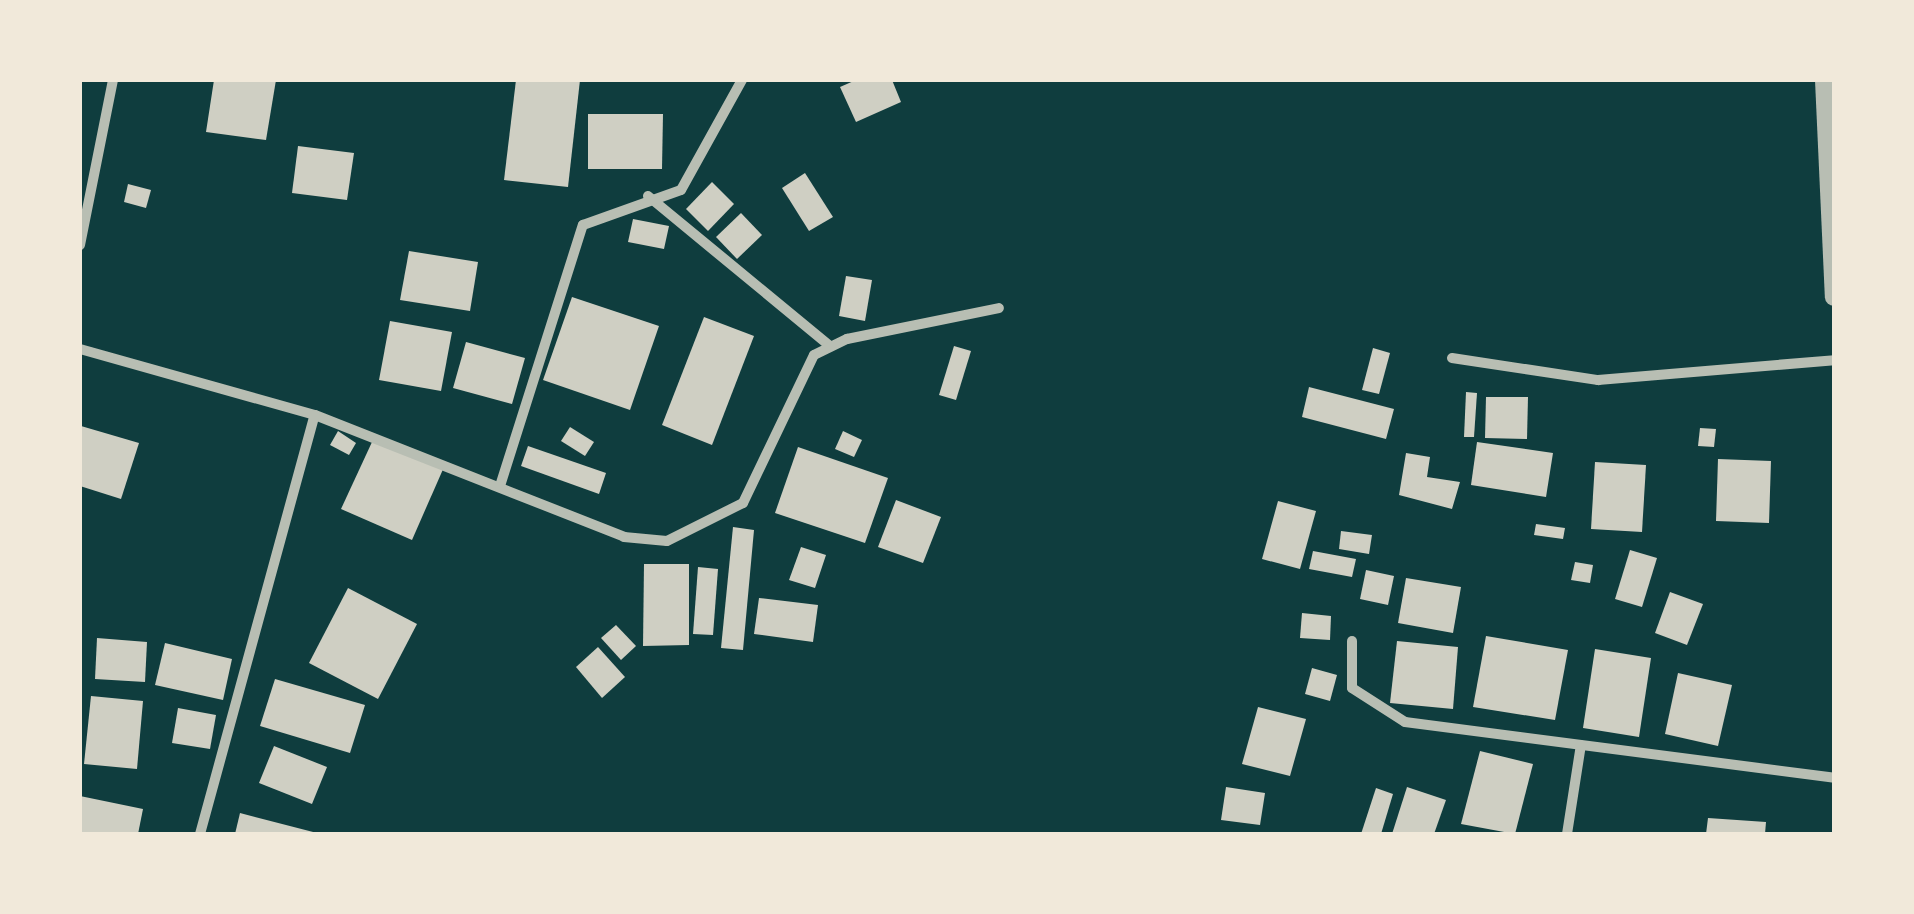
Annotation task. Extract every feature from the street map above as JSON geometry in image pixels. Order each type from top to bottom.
[{"type":"street","points":[[80,245],[114,80]]},
{"type":"street","points":[[500,486],[583,225],[686,183],[742,80]]},
{"type":"street","points":[[1824,80],[1834,297]]},
{"type":"street","points":[[648,196],[829,346]]},
{"type":"street","points":[[80,349],[315,415],[624,537],[667,541],[703,530],[743,503],[794,381],[829,346],[999,308]]},
{"type":"street","points":[[1452,358],[1598,380],[1834,360]]},
{"type":"street","points":[[200,834],[315,415]]},
{"type":"street","points":[[1352,641],[1352,688],[1376,711],[1581,745],[1834,778]]},
{"type":"street","points":[[1567,834],[1581,745]]},
{"type":"building","points":[[214,80],[276,80],[266,140],[206,132]]},
{"type":"building","points":[[516,80],[580,80],[568,187],[504,180]]},
{"type":"building","points":[[856,80],[892,80],[901,102],[856,122],[840,87]]},
{"type":"building","points":[[588,114],[663,114],[662,169],[588,169]]},
{"type":"building","points":[[298,146],[354,153],[347,200],[292,193]]},
{"type":"building","points":[[805,173],[833,217],[809,231],[782,188]]},
{"type":"building","points":[[712,182],[734,204],[708,231],[686,209]]},
{"type":"building","points":[[128,184],[151,190],[146,208],[124,202]]},
{"type":"building","points":[[741,213],[762,235],[737,259],[716,237]]},
{"type":"building","points":[[633,219],[669,226],[664,249],[628,242]]},
{"type":"building","points":[[409,251],[478,262],[470,311],[400,300]]},
{"type":"building","points":[[846,276],[872,280],[865,321],[839,316]]},
{"type":"building","points":[[572,297],[659,326],[630,410],[543,380]]},
{"type":"building","points":[[704,317],[754,336],[712,445],[662,425]]},
{"type":"building","points":[[390,321],[452,332],[441,391],[379,380]]},
{"type":"building","points":[[466,342],[525,358],[512,404],[453,388]]},
{"type":"building","points":[[954,346],[971,351],[956,400],[939,395]]},
{"type":"building","points":[[1373,348],[1390,353],[1379,394],[1362,390]]},
{"type":"building","points":[[1309,387],[1394,409],[1386,439],[1302,417]]},
{"type":"building","points":[[1466,392],[1477,393],[1474,437],[1464,437]]},
{"type":"building","points":[[1486,397],[1528,397],[1527,439],[1485,438]]},
{"type":"building","points":[[81,426],[139,443],[121,499],[80,486]]},
{"type":"building","points":[[570,427],[594,442],[585,456],[561,441]]},
{"type":"building","points":[[1700,428],[1716,429],[1714,447],[1698,446]]},
{"type":"building","points":[[338,431],[356,443],[349,455],[330,445]]},
{"type":"building","points":[[843,431],[862,440],[854,457],[835,449]]},
{"type":"building","points":[[372,442],[444,467],[412,540],[341,509]]},
{"type":"building","points":[[1477,442],[1553,453],[1546,497],[1471,485]]},
{"type":"building","points":[[528,446],[606,473],[599,494],[521,466]]},
{"type":"building","points":[[798,447],[888,478],[865,543],[775,513]]},
{"type":"building","points":[[1406,453],[1430,457],[1427,477],[1460,482],[1452,509],[1399,495]]},
{"type":"building","points":[[1718,459],[1771,461],[1769,523],[1716,521]]},
{"type":"building","points":[[1595,462],[1646,465],[1642,532],[1591,529]]},
{"type":"building","points":[[896,500],[941,517],[923,563],[878,547]]},
{"type":"building","points":[[1278,501],[1316,511],[1300,569],[1262,559]]},
{"type":"building","points":[[1536,524],[1565,528],[1563,539],[1534,535]]},
{"type":"building","points":[[733,527],[754,530],[743,650],[721,648]]},
{"type":"building","points":[[1341,531],[1372,535],[1369,554],[1339,549]]},
{"type":"building","points":[[801,547],[826,555],[815,588],[789,580]]},
{"type":"building","points":[[1630,550],[1657,558],[1642,607],[1615,599]]},
{"type":"building","points":[[1313,551],[1356,559],[1352,577],[1309,569]]},
{"type":"building","points":[[1575,562],[1593,565],[1590,583],[1571,580]]},
{"type":"building","points":[[644,564],[689,564],[689,645],[643,646]]},
{"type":"building","points":[[698,567],[718,569],[713,635],[693,634]]},
{"type":"building","points":[[1366,570],[1394,576],[1388,605],[1360,599]]},
{"type":"building","points":[[1406,578],[1461,587],[1453,633],[1398,623]]},
{"type":"building","points":[[348,588],[417,624],[378,699],[309,663]]},
{"type":"building","points":[[1670,592],[1703,604],[1687,645],[1655,633]]},
{"type":"building","points":[[759,598],[818,605],[813,642],[754,634]]},
{"type":"building","points":[[1302,613],[1331,616],[1330,640],[1300,638]]},
{"type":"building","points":[[616,625],[636,646],[621,660],[601,638]]},
{"type":"building","points":[[1486,636],[1568,650],[1555,720],[1473,707]]},
{"type":"building","points":[[97,638],[147,642],[145,682],[95,679]]},
{"type":"building","points":[[1397,641],[1458,647],[1453,709],[1390,703]]},
{"type":"building","points":[[165,643],[232,659],[223,700],[155,685]]},
{"type":"building","points":[[598,647],[625,677],[602,698],[576,667]]},
{"type":"building","points":[[1595,649],[1651,658],[1639,737],[1583,728]]},
{"type":"building","points":[[1312,668],[1337,675],[1330,701],[1305,694]]},
{"type":"building","points":[[1678,673],[1732,685],[1718,746],[1665,734]]},
{"type":"building","points":[[275,679],[365,705],[350,753],[260,726]]},
{"type":"building","points":[[91,696],[143,701],[137,769],[84,764]]},
{"type":"building","points":[[1258,707],[1306,719],[1290,776],[1242,764]]},
{"type":"building","points":[[178,708],[216,715],[210,749],[172,743]]},
{"type":"building","points":[[274,746],[327,767],[312,804],[259,783]]},
{"type":"building","points":[[1480,751],[1533,764],[1515,834],[1461,824]]},
{"type":"building","points":[[1226,787],[1265,793],[1260,825],[1221,820]]},
{"type":"building","points":[[1407,787],[1446,800],[1434,834],[1392,834]]},
{"type":"building","points":[[1376,788],[1393,794],[1381,834],[1361,834]]},
{"type":"building","points":[[80,796],[143,809],[138,834],[80,834]]},
{"type":"building","points":[[240,813],[317,833],[317,834],[235,834]]},
{"type":"building","points":[[1708,818],[1766,822],[1765,834],[1706,834]]}]
